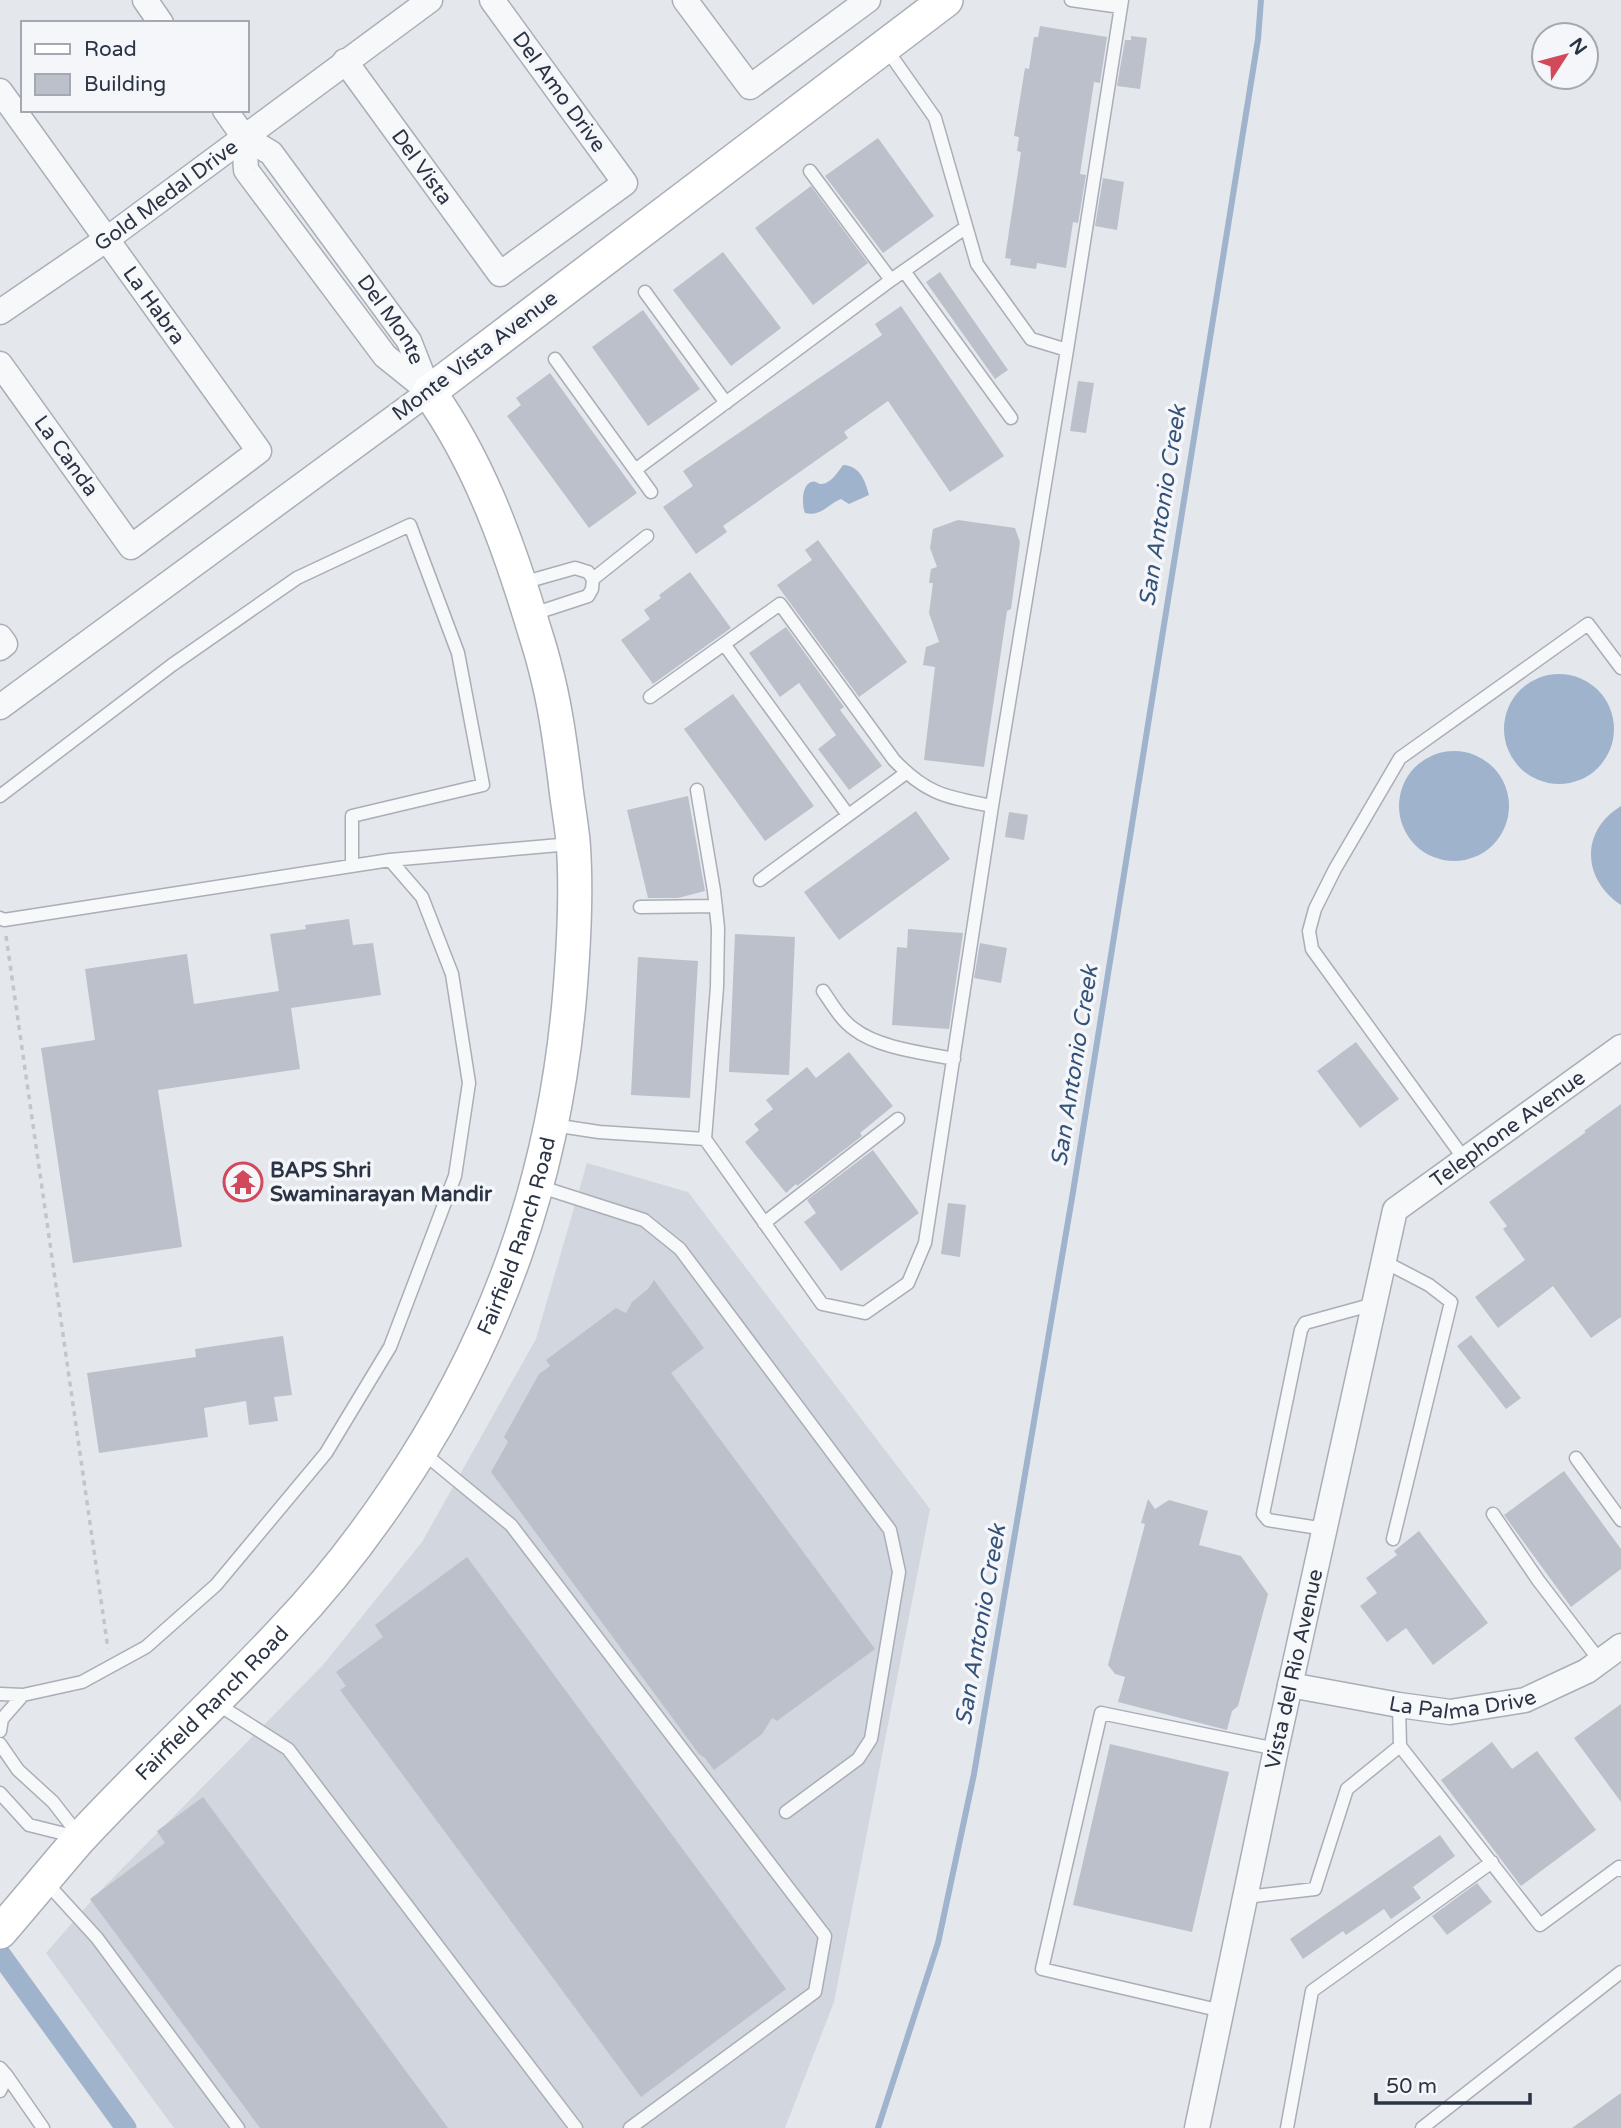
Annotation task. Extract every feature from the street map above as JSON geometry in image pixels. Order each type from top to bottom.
[{"type":"street","points":[[145,0],[160,21]]},
{"type":"street","name":"Gold Medal Drive","points":[[0,312],[107,239],[430,0]]},
{"type":"street","name":"Del Amo Drive","points":[[492,0],[625,183],[500,274]]},
{"type":"street","points":[[685,0],[750,87],[868,0]]},
{"type":"street","name":"Monte Vista Avenue","points":[[0,707],[429,392],[946,0]]},
{"type":"street","name":"Del Vista","points":[[345,61],[500,274]]},
{"type":"street","name":"La Habra","points":[[0,92],[259,451],[131,547]]},
{"type":"street","name":"Del Monte","points":[[226,112],[244,136],[271,152],[409,341],[429,392]]},
{"type":"street","name":"La Canda","points":[[0,364],[131,547]]},
{"type":"street","name":"Fairfield Ranch Road","points":[[0,1932],[81,1838],[286,1629],[375,1519],[421,1451],[460,1383],[504,1285],[538,1186],[552,1125],[568,1020],[573,945],[573,844],[559,731],[545,668],[506,543],[464,448],[429,392]]},
{"type":"street","name":"Telephone Avenue","points":[[1395,1210],[1621,1046]]},
{"type":"street","name":"Vista del Rio Avenue","points":[[1197,2128],[1276,1749],[1395,1210]]},
{"type":"street","name":"La Palma Drive","points":[[1290,1685],[1450,1712],[1525,1700],[1587,1671],[1621,1646]]},
{"type":"lane","points":[[697,790],[718,928],[717,987],[705,1139],[822,1304],[865,1313],[908,1283],[925,1243],[992,806],[1122,3],[1071,0]]},
{"type":"lane","points":[[885,47],[935,118],[977,264],[1031,339],[1067,350]]},
{"type":"lane","points":[[810,171],[891,280]]},
{"type":"lane","points":[[635,470],[965,228]]},
{"type":"lane","points":[[904,271],[1010,418]]},
{"type":"lane","points":[[645,292],[726,403]]},
{"type":"lane","points":[[555,359],[652,492]]},
{"type":"lane","points":[[0,796],[172,664],[297,578],[410,525],[458,653],[483,785],[352,816],[352,866]]},
{"type":"lane","points":[[593,579],[647,537]]},
{"type":"lane","points":[[520,584],[575,568],[588,572],[593,579],[588,596],[529,615]]},
{"type":"lane","points":[[650,697],[780,604],[906,773],[935,792],[992,806]]},
{"type":"lane","points":[[1465,1160],[1312,949],[1308,931],[1315,909],[1335,869],[1400,758],[1588,624],[1621,668]]},
{"type":"lane","points":[[724,644],[848,815]]},
{"type":"lane","points":[[760,880],[906,773]]},
{"type":"lane","points":[[2,919],[390,860],[573,844]]},
{"type":"lane","points":[[0,1694],[23,1695],[82,1682],[146,1647],[216,1586],[326,1454],[390,1347],[455,1176],[469,1083],[452,974],[422,897],[390,860]]},
{"type":"lane","points":[[640,906],[716,906]]},
{"type":"lane","points":[[823,991],[855,1030],[873,1040],[954,1059]]},
{"type":"lane","points":[[764,1223],[898,1119]]},
{"type":"lane","points":[[552,1125],[599,1132],[705,1139]]},
{"type":"lane","points":[[538,1186],[644,1220],[680,1249],[890,1530],[899,1572],[871,1739],[858,1759],[786,1811]]},
{"type":"lane","points":[[1383,1261],[1429,1285],[1451,1302],[1393,1539]]},
{"type":"lane","points":[[1325,1529],[1268,1520],[1263,1514],[1301,1330],[1305,1324],[1374,1304]]},
{"type":"lane","points":[[421,1451],[511,1525],[825,1936],[815,1992],[629,2128]]},
{"type":"lane","points":[[1576,1458],[1621,1520]]},
{"type":"lane","points":[[1493,1514],[1538,1580],[1600,1661]]},
{"type":"lane","points":[[0,1731],[2,1719],[23,1695]]},
{"type":"lane","points":[[215,1702],[288,1749],[576,2128]]},
{"type":"lane","points":[[1399,1705],[1400,1746],[1540,1924],[1619,1867],[1621,1870]]},
{"type":"lane","points":[[1222,2011],[1042,1969],[1101,1713],[1276,1749]]},
{"type":"lane","points":[[0,1744],[18,1770],[53,1802],[81,1838]]},
{"type":"lane","points":[[1246,1897],[1315,1889],[1347,1789],[1400,1746]]},
{"type":"lane","points":[[0,1793],[29,1825],[81,1838]]},
{"type":"lane","points":[[1287,2128],[1312,1991],[1492,1862]]},
{"type":"lane","points":[[44,1880],[97,1938],[238,2128]]},
{"type":"lane","points":[[1422,2128],[1621,1972]]},
{"type":"lane","points":[[0,2091],[4,2072]]},
{"type":"lane","points":[[4,2072],[43,2128]]},
{"type":"path","points":[[2,919],[111,1666]]},
{"type":"shaded area","points":[[587,1163],[688,1192],[930,1509],[834,2002],[785,2128],[174,2128],[46,1953],[99,1892],[323,1665],[422,1542],[536,1339]]},
{"type":"water","points":[[843,465],[858,471],[869,495],[849,504],[841,499],[820,512],[805,513],[803,496],[808,484],[828,482]]},
{"type":"water","points":[[1559,674],[1580,678],[1598,690],[1610,708],[1614,729],[1610,750],[1598,768],[1580,780],[1559,784],[1538,780],[1520,768],[1508,750],[1504,729],[1508,708],[1520,690],[1538,678]]},
{"type":"water","points":[[1454,751],[1475,756],[1493,767],[1504,785],[1509,806],[1504,827],[1493,845],[1475,856],[1454,861],[1433,856],[1415,845],[1404,827],[1399,806],[1404,785],[1415,767],[1433,756]]},
{"type":"water","points":[[1621,806],[1621,905],[1599,882],[1591,855],[1598,828]]},
{"type":"building","points":[[1040,26],[1107,37],[1100,83],[1094,82],[1080,174],[1086,175],[1078,223],[1073,222],[1066,268],[1037,263],[1036,269],[1010,265],[1011,259],[1005,258],[1021,152],[1017,151],[1019,137],[1014,136],[1025,68],[1029,69],[1034,37],[1038,37]]},
{"type":"building","points":[[1131,36],[1147,38],[1140,89],[1117,86],[1125,40],[1131,40]]},
{"type":"building","points":[[878,138],[934,216],[883,253],[825,176]]},
{"type":"building","points":[[1103,178],[1124,182],[1117,230],[1095,226]]},
{"type":"building","points":[[811,186],[868,263],[813,305],[755,228]]},
{"type":"building","points":[[723,252],[781,328],[731,366],[673,290]]},
{"type":"building","points":[[940,272],[1008,370],[995,379],[926,282]]},
{"type":"building","points":[[901,306],[1004,456],[950,492],[888,401],[844,432],[848,438],[723,526],[727,532],[696,554],[663,507],[693,486],[683,471],[882,335],[875,324]]},
{"type":"building","points":[[643,310],[700,389],[648,426],[592,347]]},
{"type":"building","points":[[550,373],[637,493],[589,528],[507,416],[521,405],[516,398]]},
{"type":"building","points":[[1078,381],[1094,383],[1086,433],[1070,431]]},
{"type":"building","points":[[958,520],[1015,528],[1020,542],[984,767],[924,760],[935,667],[923,665],[926,647],[939,642],[929,613],[933,583],[929,583],[931,569],[937,567],[930,548],[933,529]]},
{"type":"building","points":[[818,540],[907,662],[859,697],[777,585],[812,560],[805,550]]},
{"type":"building","points":[[690,572],[731,628],[653,684],[621,640],[650,619],[644,610]]},
{"type":"building","points":[[786,627],[844,707],[840,710],[882,766],[849,790],[818,749],[836,735],[799,683],[780,697],[749,653]]},
{"type":"building","points":[[733,694],[814,806],[765,841],[684,729]]},
{"type":"building","points":[[688,796],[705,891],[678,898],[648,898],[627,810]]},
{"type":"building","points":[[916,811],[950,859],[839,940],[804,892]]},
{"type":"building","points":[[1009,812],[1028,815],[1024,840],[1005,837]]},
{"type":"building","points":[[349,919],[353,945],[373,943],[381,995],[291,1008],[300,1069],[158,1090],[182,1247],[73,1263],[41,1048],[95,1040],[85,969],[187,954],[194,1004],[279,991],[270,934],[306,929],[305,925]]},
{"type":"building","points":[[908,929],[963,933],[949,1029],[892,1025],[897,947],[907,948]]},
{"type":"building","points":[[735,934],[795,937],[789,1075],[729,1072]]},
{"type":"building","points":[[980,943],[1007,948],[1001,983],[974,978]]},
{"type":"building","points":[[638,957],[698,961],[690,1098],[631,1095]]},
{"type":"building","points":[[1356,1042],[1399,1099],[1360,1128],[1317,1071]]},
{"type":"building","points":[[849,1052],[893,1106],[860,1133],[862,1136],[786,1193],[745,1142],[759,1130],[754,1124],[773,1109],[766,1100],[807,1067],[816,1078]]},
{"type":"building","points":[[1621,1104],[1621,1317],[1591,1338],[1553,1286],[1498,1328],[1475,1297],[1525,1260],[1503,1229],[1507,1226],[1489,1202]]},
{"type":"building","points":[[873,1150],[919,1213],[841,1271],[804,1222],[816,1213],[807,1200]]},
{"type":"building","points":[[948,1203],[966,1205],[960,1257],[941,1254]]},
{"type":"building","points":[[654,1280],[704,1348],[671,1373],[875,1649],[777,1721],[772,1718],[762,1734],[714,1770],[699,1754],[491,1472],[508,1442],[504,1437],[539,1374],[550,1366],[546,1360],[616,1308],[626,1313],[632,1302],[648,1289]]},
{"type":"building","points":[[1471,1335],[1521,1398],[1506,1409],[1457,1346]]},
{"type":"building","points":[[283,1336],[292,1395],[274,1397],[278,1421],[249,1425],[246,1401],[204,1408],[208,1437],[99,1453],[87,1373],[196,1357],[195,1349]]},
{"type":"building","points":[[1564,1471],[1621,1549],[1621,1569],[1571,1607],[1504,1515]]},
{"type":"building","points":[[1148,1499],[1155,1509],[1169,1500],[1208,1511],[1199,1545],[1241,1556],[1268,1594],[1238,1706],[1232,1711],[1227,1730],[1118,1702],[1125,1677],[1115,1674],[1108,1665],[1145,1524],[1141,1523]]},
{"type":"building","points":[[1419,1531],[1488,1623],[1433,1665],[1406,1628],[1387,1642],[1360,1606],[1377,1593],[1366,1578],[1397,1555],[1394,1551]]},
{"type":"building","points":[[467,1557],[786,1989],[641,2097],[340,1690],[346,1686],[336,1672],[383,1637],[375,1625]]},
{"type":"building","points":[[1621,1704],[1621,1802],[1574,1738]]},
{"type":"building","points":[[1492,1742],[1512,1769],[1537,1751],[1596,1830],[1521,1886],[1441,1780]]},
{"type":"building","points":[[1110,1744],[1229,1772],[1192,1932],[1073,1905]]},
{"type":"building","points":[[203,1797],[448,2128],[260,2128],[90,1899],[165,1843],[157,1831]]},
{"type":"building","points":[[1440,1835],[1455,1856],[1413,1887],[1421,1898],[1391,1919],[1384,1909],[1346,1935],[1343,1931],[1303,1959],[1290,1939]]},
{"type":"building","points":[[1477,1883],[1492,1902],[1447,1935],[1432,1916]]},
{"type":"building","points":[[1621,2093],[1621,2128],[1572,2128]]},
{"type":"waterway","name":"San Antonio Creek","points":[[878,2128],[938,1943],[974,1774],[1073,1192],[1258,39],[1261,0]]},
{"type":"waterway","points":[[0,1954],[126,2128]]},
{"type":"place","name":"BAPS Shri Swaminarayan Mandir","points":[[243,1182]]}]
